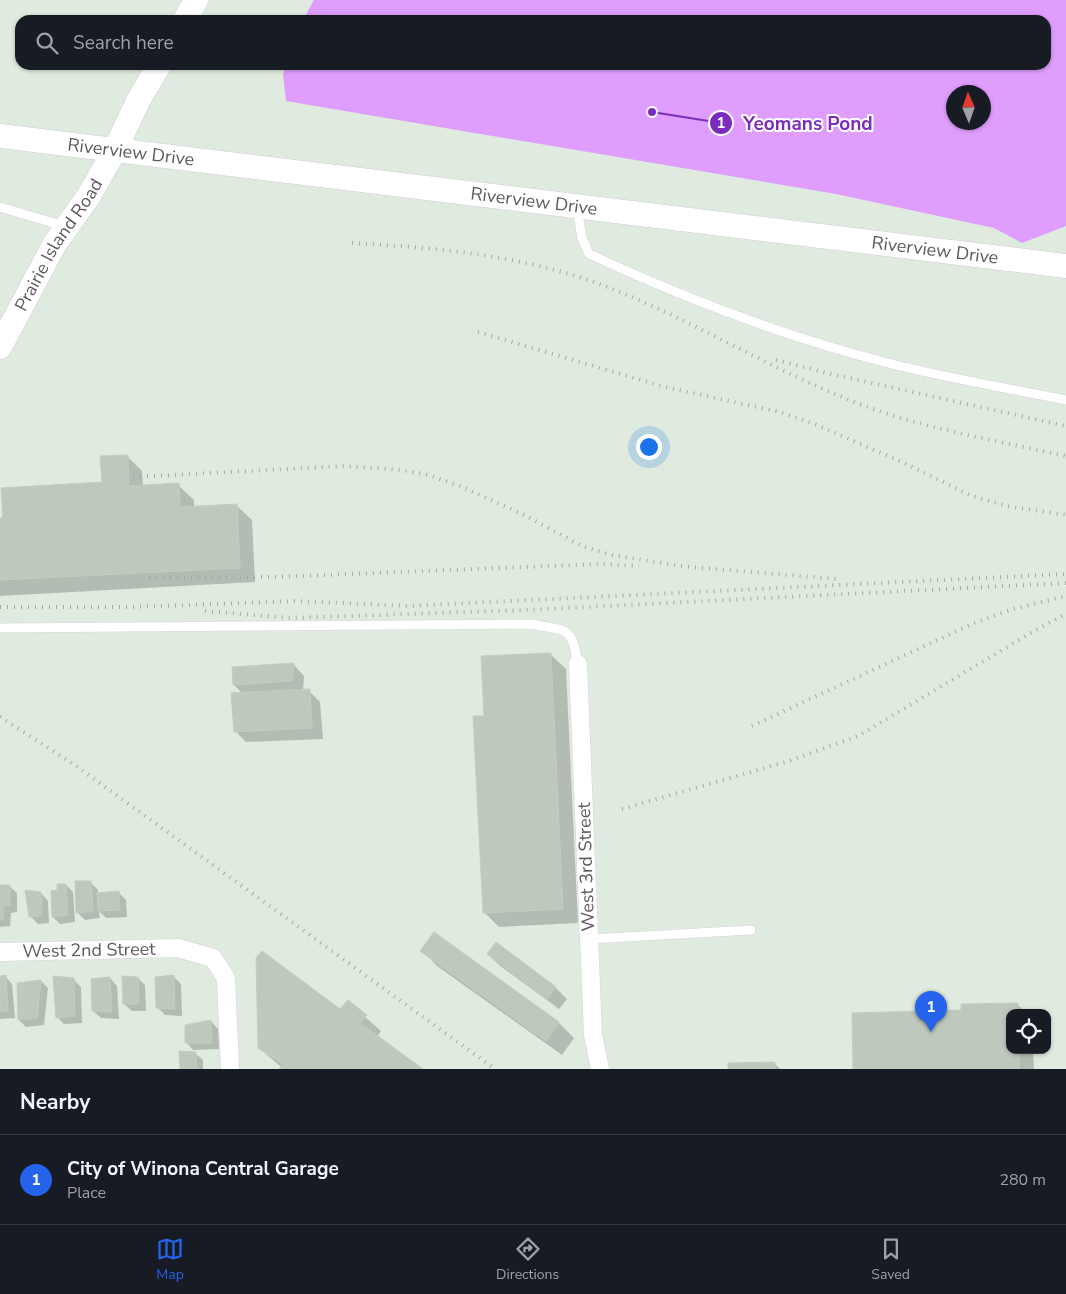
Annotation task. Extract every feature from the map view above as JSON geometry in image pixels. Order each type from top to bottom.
[{"type":"street","points":[[188,15],[196,0]]},
{"type":"street","name":"Prairie Island Road","points":[[0,347],[54,245],[88,197],[115,150],[138,102],[156,70]]},
{"type":"street","name":"Riverview Drive","points":[[0,136],[577,208],[1066,266]]},
{"type":"street","name":"West 3rd Street","points":[[578,664],[593,1035],[600,1069]]},
{"type":"street","name":"West 2nd Street","points":[[0,952],[178,948],[213,958],[226,978],[230,1069]]},
{"type":"lane","points":[[0,207],[67,226]]},
{"type":"lane","points":[[577,208],[582,238],[589,254],[669,291],[801,338],[889,364],[1066,400]]},
{"type":"lane","points":[[0,628],[532,624],[567,632],[574,640],[578,664]]},
{"type":"lane","points":[[589,939],[751,930]]},
{"type":"shaded area","points":[[314,0],[1066,0],[1066,226],[1022,243],[994,228],[836,194],[286,101],[283,74],[285,70],[1051,70],[1051,15],[306,15]]},
{"type":"building","points":[[128,455],[129,486],[179,483],[180,507],[237,504],[240,568],[0,580],[0,518],[3,518],[1,488],[102,482],[100,456]]},
{"type":"building","points":[[551,653],[563,909],[483,913],[473,716],[484,716],[481,656]]},
{"type":"building","points":[[294,663],[292,681],[233,685],[232,667]]},
{"type":"building","points":[[310,689],[312,728],[234,732],[231,693]]},
{"type":"building","points":[[75,881],[91,881],[93,911],[76,913]]},
{"type":"building","points":[[57,884],[66,884],[68,915],[52,917],[51,891],[57,890]]},
{"type":"building","points":[[0,885],[10,885],[10,905],[4,906],[3,919],[0,919]]},
{"type":"building","points":[[25,890],[41,892],[42,916],[29,917]]},
{"type":"building","points":[[119,891],[120,910],[98,911],[97,893]]},
{"type":"building","points":[[434,932],[559,1022],[546,1041],[420,951]]},
{"type":"building","points":[[496,942],[556,987],[547,999],[487,954]]},
{"type":"building","points":[[262,951],[340,1009],[348,1000],[367,1015],[360,1023],[423,1069],[279,1069],[283,1064],[258,1048],[256,958]]},
{"type":"building","points":[[6,975],[8,1011],[0,1012],[0,976]]},
{"type":"building","points":[[174,975],[175,1009],[156,1008],[155,977]]},
{"type":"building","points":[[53,976],[74,978],[75,1016],[56,1018]]},
{"type":"building","points":[[122,976],[138,977],[139,1004],[123,1004]]},
{"type":"building","points":[[110,977],[112,1012],[92,1011],[91,979]]},
{"type":"building","points":[[41,980],[37,1018],[18,1020],[17,983]]},
{"type":"building","points":[[1018,1003],[1018,1009],[1006,1009],[1006,1054],[1019,1054],[1019,1069],[853,1069],[852,1013],[961,1010],[961,1004]]},
{"type":"building","points":[[211,1020],[212,1043],[185,1043],[185,1025]]},
{"type":"building","points":[[179,1051],[196,1052],[197,1069],[180,1069]]},
{"type":"building","points":[[775,1062],[775,1069],[728,1069],[728,1063]]},
{"type":"railway","points":[[352,243],[452,251],[486,256],[551,269],[584,278],[647,303],[802,379],[865,406],[914,422],[1066,456]]},
{"type":"railway","points":[[478,332],[665,387],[780,412],[812,423],[902,462],[972,496],[1006,506],[1066,515]]},
{"type":"railway","points":[[776,360],[1066,426]]},
{"type":"railway","points":[[133,477],[345,466],[402,470],[428,475],[460,486],[524,515],[582,546],[611,555],[689,567],[838,579]]},
{"type":"railway","points":[[149,578],[273,577],[601,564],[639,566]]},
{"type":"railway","points":[[0,607],[130,607],[298,601],[408,606],[1066,574]]},
{"type":"railway","points":[[205,611],[291,618],[525,610],[1066,583]]},
{"type":"railway","points":[[752,726],[974,623],[1013,609],[1066,596]]},
{"type":"railway","points":[[622,809],[789,761],[858,736],[1034,631],[1066,614]]},
{"type":"railway","points":[[0,717],[72,763],[495,1069]]},
{"type":"place","name":"Yeomans Pond","points":[[652,112]]},
{"type":"place","name":"City of Winona Central Garage","points":[[931,1032]]}]
